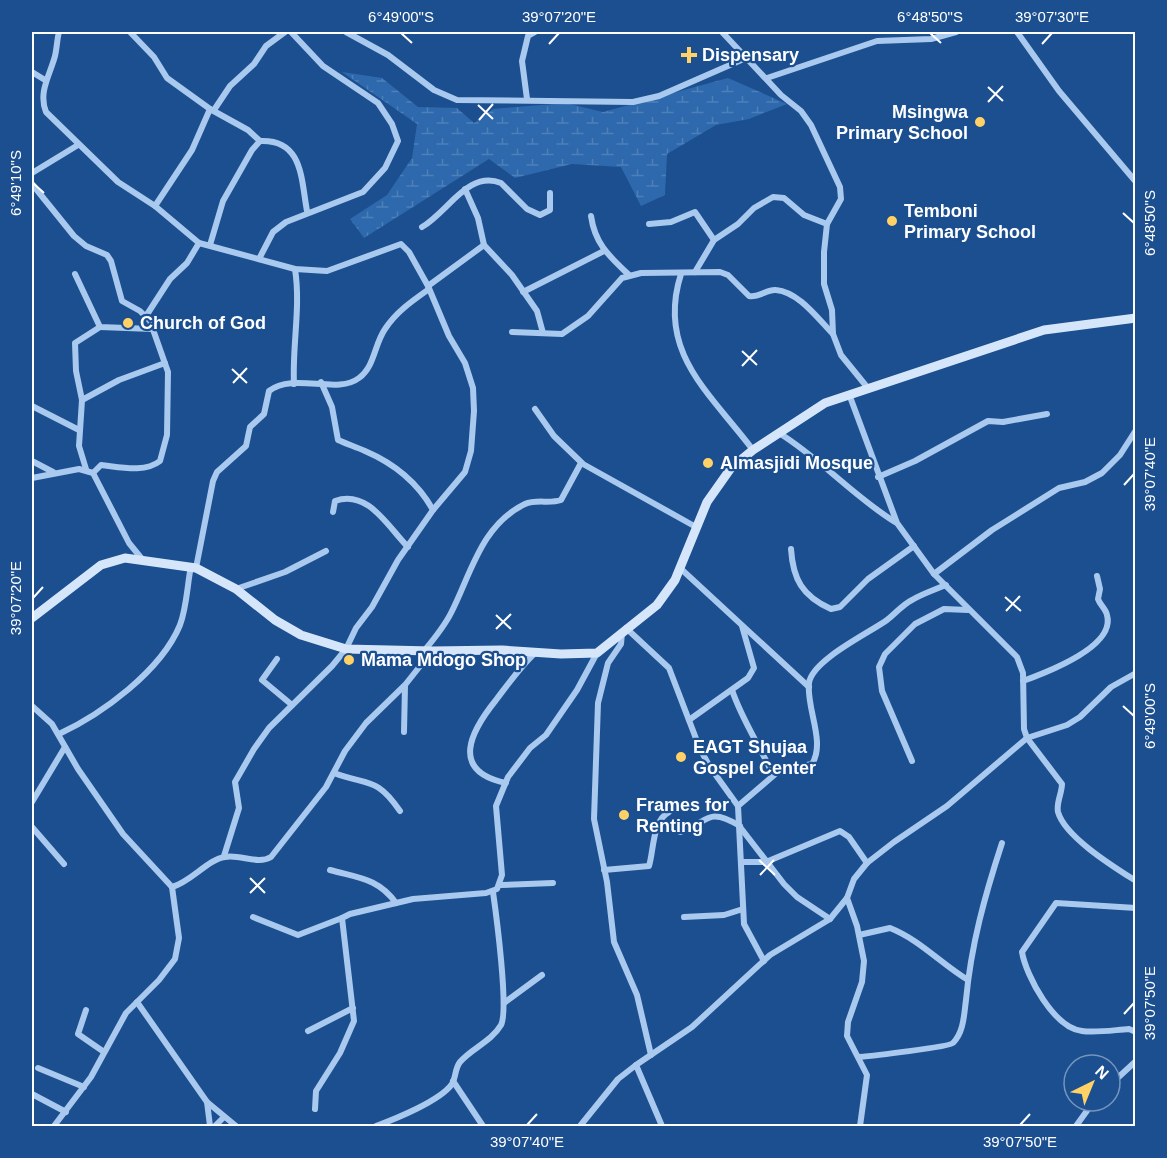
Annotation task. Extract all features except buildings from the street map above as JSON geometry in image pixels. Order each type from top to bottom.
[{"type":"street","points":[[59,32],[55,56],[45,80],[43,101],[46,112],[118,182],[155,206],[199,243],[295,269],[327,271],[401,244],[409,252],[428,288],[449,336],[465,363],[473,388],[471,451],[465,472],[433,510],[408,547],[372,607],[356,628],[346,649],[264,734],[237,777],[235,786],[239,808],[225,856]]},
{"type":"street","points":[[130,32],[154,57],[167,78],[212,110],[248,130],[260,141],[280,143],[291,151],[298,164],[307,211]]},
{"type":"street","points":[[155,206],[192,150],[212,110],[230,86],[254,64],[266,46],[285,32]]},
{"type":"street","points":[[259,259],[278,227],[307,211],[363,192],[391,158],[396,147],[397,134],[378,103],[323,66],[291,32]]},
{"type":"street","points":[[346,32],[388,54],[443,95],[457,100],[633,102],[659,96],[746,58]]},
{"type":"street","points":[[527,99],[522,61],[528,36],[535,32]]},
{"type":"street","points":[[722,32],[811,125],[840,187],[841,199],[827,224],[824,284],[832,310],[833,334],[841,355],[867,387]]},
{"type":"street","points":[[767,78],[877,41],[932,39],[956,32]]},
{"type":"street","points":[[1017,32],[1059,91],[1136,182]]},
{"type":"street","points":[[32,72],[45,80]]},
{"type":"street","points":[[210,245],[223,201],[252,150],[260,141]]},
{"type":"street","points":[[32,173],[78,145]]},
{"type":"street","points":[[423,227],[437,219],[465,189],[477,182],[496,181],[511,191],[527,208],[540,215],[550,210],[550,193]]},
{"type":"street","points":[[32,184],[74,236],[86,246],[107,255],[111,261],[122,301],[146,316],[165,363],[168,411],[164,455],[150,466],[101,465],[93,473]]},
{"type":"street","points":[[465,189],[478,218],[484,245],[537,311],[543,333]]},
{"type":"street","points":[[695,272],[714,240],[738,224],[754,207],[773,197],[784,198],[804,215],[827,224]]},
{"type":"street","points":[[649,224],[671,222],[695,212],[714,240]]},
{"type":"street","points":[[591,216],[595,238],[604,251],[629,275]]},
{"type":"street","points":[[146,316],[171,279],[187,263],[199,243]]},
{"type":"street","points":[[59,734],[81,724],[105,707],[138,679],[164,652],[182,619],[209,493],[217,472],[246,446],[250,427],[264,414],[269,391],[279,386],[294,384],[321,382],[346,385],[359,379],[370,366],[383,332],[393,318],[484,245]]},
{"type":"street","points":[[524,292],[604,251]]},
{"type":"street","points":[[294,384],[293,348],[297,309],[295,269]]},
{"type":"street","points":[[512,332],[562,334],[598,306],[616,282],[629,275],[708,271],[728,275],[745,294],[753,297],[773,290],[793,295],[833,334]]},
{"type":"street","points":[[75,274],[100,327]]},
{"type":"street","points":[[681,274],[673,309],[674,326],[686,362],[698,382],[753,450]]},
{"type":"street","points":[[501,885],[496,806],[506,783],[530,748],[546,735],[577,690],[597,653],[657,605],[675,580],[707,502],[730,468],[753,450],[825,403],[867,387],[1044,330],[1135,319]]},
{"type":"street","points":[[86,469],[79,446],[82,400],[76,371],[75,343],[100,327],[152,329]]},
{"type":"street","points":[[82,400],[119,380],[165,363]]},
{"type":"street","points":[[321,382],[332,406],[338,440],[385,460],[396,468],[427,498],[433,510]]},
{"type":"street","points":[[849,394],[897,523],[934,574],[1017,657],[1023,681],[1022,720],[1027,738],[1062,784],[1057,806],[1059,814],[1070,830],[1100,858],[1136,881]]},
{"type":"street","points":[[32,406],[79,430]]},
{"type":"street","points":[[535,409],[554,436],[581,463],[696,527]]},
{"type":"street","points":[[878,477],[915,461],[988,421],[1003,422],[1047,414]]},
{"type":"street","points":[[934,574],[992,530],[1059,488],[1085,482],[1102,473],[1120,455],[1136,430]]},
{"type":"street","points":[[779,433],[802,447],[838,480],[897,523]]},
{"type":"street","points":[[32,461],[53,472]]},
{"type":"street","points":[[172,887],[181,885],[225,856],[261,860],[271,857],[284,843],[334,773],[345,751],[366,723],[405,685],[450,616],[473,561],[488,537],[508,515],[526,503],[561,500],[581,463]]},
{"type":"street","points":[[32,478],[53,472],[86,469],[93,473],[129,543],[142,559]]},
{"type":"street","points":[[333,512],[335,501],[340,499],[347,497],[363,503],[381,514],[408,547]]},
{"type":"street","points":[[791,549],[792,572],[805,592],[831,609],[840,607],[868,579],[914,546]]},
{"type":"street","points":[[236,589],[285,572],[326,551]]},
{"type":"street","points":[[32,618],[101,565],[125,558],[142,559],[194,567],[236,589],[275,620],[301,635],[346,649],[597,653]]},
{"type":"street","points":[[680,568],[809,687]]},
{"type":"street","points":[[1023,681],[1067,664],[1103,634],[1108,626],[1108,616],[1098,599],[1100,589],[1097,576]]},
{"type":"street","points":[[738,806],[780,770],[812,764],[816,758],[817,744],[809,687],[814,673],[850,641],[885,621],[910,601],[946,585]]},
{"type":"street","points":[[912,761],[882,691],[879,667],[885,654],[902,635],[923,619],[944,609],[968,610]]},
{"type":"street","points":[[689,720],[747,678],[754,668],[742,624]]},
{"type":"street","points":[[624,630],[669,668],[710,767],[738,806],[744,924],[764,961]]},
{"type":"street","points":[[624,630],[621,644],[608,663],[598,703],[594,819],[614,942],[637,995],[651,1055]]},
{"type":"street","points":[[506,783],[481,774],[477,770],[469,751],[471,741],[484,714],[518,669],[535,652]]},
{"type":"street","points":[[277,659],[262,680],[292,705]]},
{"type":"street","points":[[580,1126],[618,1079],[692,1027],[764,961],[830,919],[847,898],[854,879],[867,863],[947,806],[1027,738],[1067,725],[1080,717],[1111,687],[1136,673]]},
{"type":"street","points":[[404,732],[405,685]]},
{"type":"street","points":[[732,690],[738,710],[752,730],[773,775]]},
{"type":"street","points":[[32,706],[52,724],[117,826],[172,887],[179,948],[159,980],[117,1026],[84,1087],[54,1126]]},
{"type":"street","points":[[32,802],[65,747]]},
{"type":"street","points":[[334,773],[376,784],[388,794],[400,811]]},
{"type":"street","points":[[604,870],[649,866],[653,840],[664,815],[669,812]]},
{"type":"street","points":[[680,832],[711,816],[725,817],[740,826],[766,862],[797,897],[830,919]]},
{"type":"street","points":[[32,827],[64,864]]},
{"type":"street","points":[[741,862],[766,862],[840,831],[849,837],[867,863]]},
{"type":"street","points":[[859,1057],[952,1045],[961,1032],[976,929],[1002,843]]},
{"type":"street","points":[[330,870],[376,883],[388,891],[396,903]]},
{"type":"street","points":[[253,917],[298,935],[350,914],[396,903],[493,892],[501,885],[553,883]]},
{"type":"street","points":[[376,1126],[439,1095],[453,1081],[459,1064],[500,1027],[504,1014],[504,1003],[493,892]]},
{"type":"street","points":[[847,898],[859,935],[864,961],[862,982],[848,1022],[847,1036],[851,1049],[859,1057],[867,1074],[860,1126]]},
{"type":"street","points":[[1136,908],[1056,903],[1032,933],[1022,952],[1035,987],[1055,1014],[1067,1025],[1081,1032],[1129,1029],[1136,1032]]},
{"type":"street","points":[[684,917],[724,915],[744,909]]},
{"type":"street","points":[[315,1109],[316,1091],[340,1053],[353,1024],[342,918]]},
{"type":"street","points":[[859,935],[890,928],[901,932],[930,950],[949,968],[968,980]]},
{"type":"street","points":[[504,1003],[542,975]]},
{"type":"street","points":[[137,1002],[207,1102],[236,1126]]},
{"type":"street","points":[[308,1031],[353,1008]]},
{"type":"street","points":[[86,1010],[78,1034],[104,1052]]},
{"type":"street","points":[[1122,1074],[1136,1061]]},
{"type":"street","points":[[636,1065],[662,1126]]},
{"type":"street","points":[[38,1068],[84,1087]]},
{"type":"street","points":[[453,1081],[483,1126]]},
{"type":"street","points":[[32,1094],[66,1112]]},
{"type":"street","points":[[207,1102],[210,1126]]},
{"type":"street","points":[[1076,1126],[1085,1113]]},
{"type":"street","points":[[215,1126],[224,1117]]},
{"type":"green space","points":[[342,72],[382,78],[418,107],[457,108],[474,123],[493,109],[565,103],[603,112],[728,78],[787,104],[749,119],[716,125],[667,154],[665,195],[641,206],[621,167],[572,164],[515,178],[489,159],[364,238],[350,219],[387,195],[412,158],[417,124]]},
{"type":"place","name":"Dispensary","points":[[689,55]]},
{"type":"place","name":"Msingwa Primary School","points":[[980,122]]},
{"type":"place","name":"Temboni Primary School","points":[[892,221]]},
{"type":"place","name":"Church of God","points":[[128,323]]},
{"type":"place","name":"Almasjidi Mosque","points":[[708,463]]},
{"type":"place","name":"Mama Mdogo Shop","points":[[349,660]]},
{"type":"place","name":"EAGT Shujaa Gospel Center","points":[[681,757]]},
{"type":"place","name":"Frames for Renting","points":[[624,815]]}]
